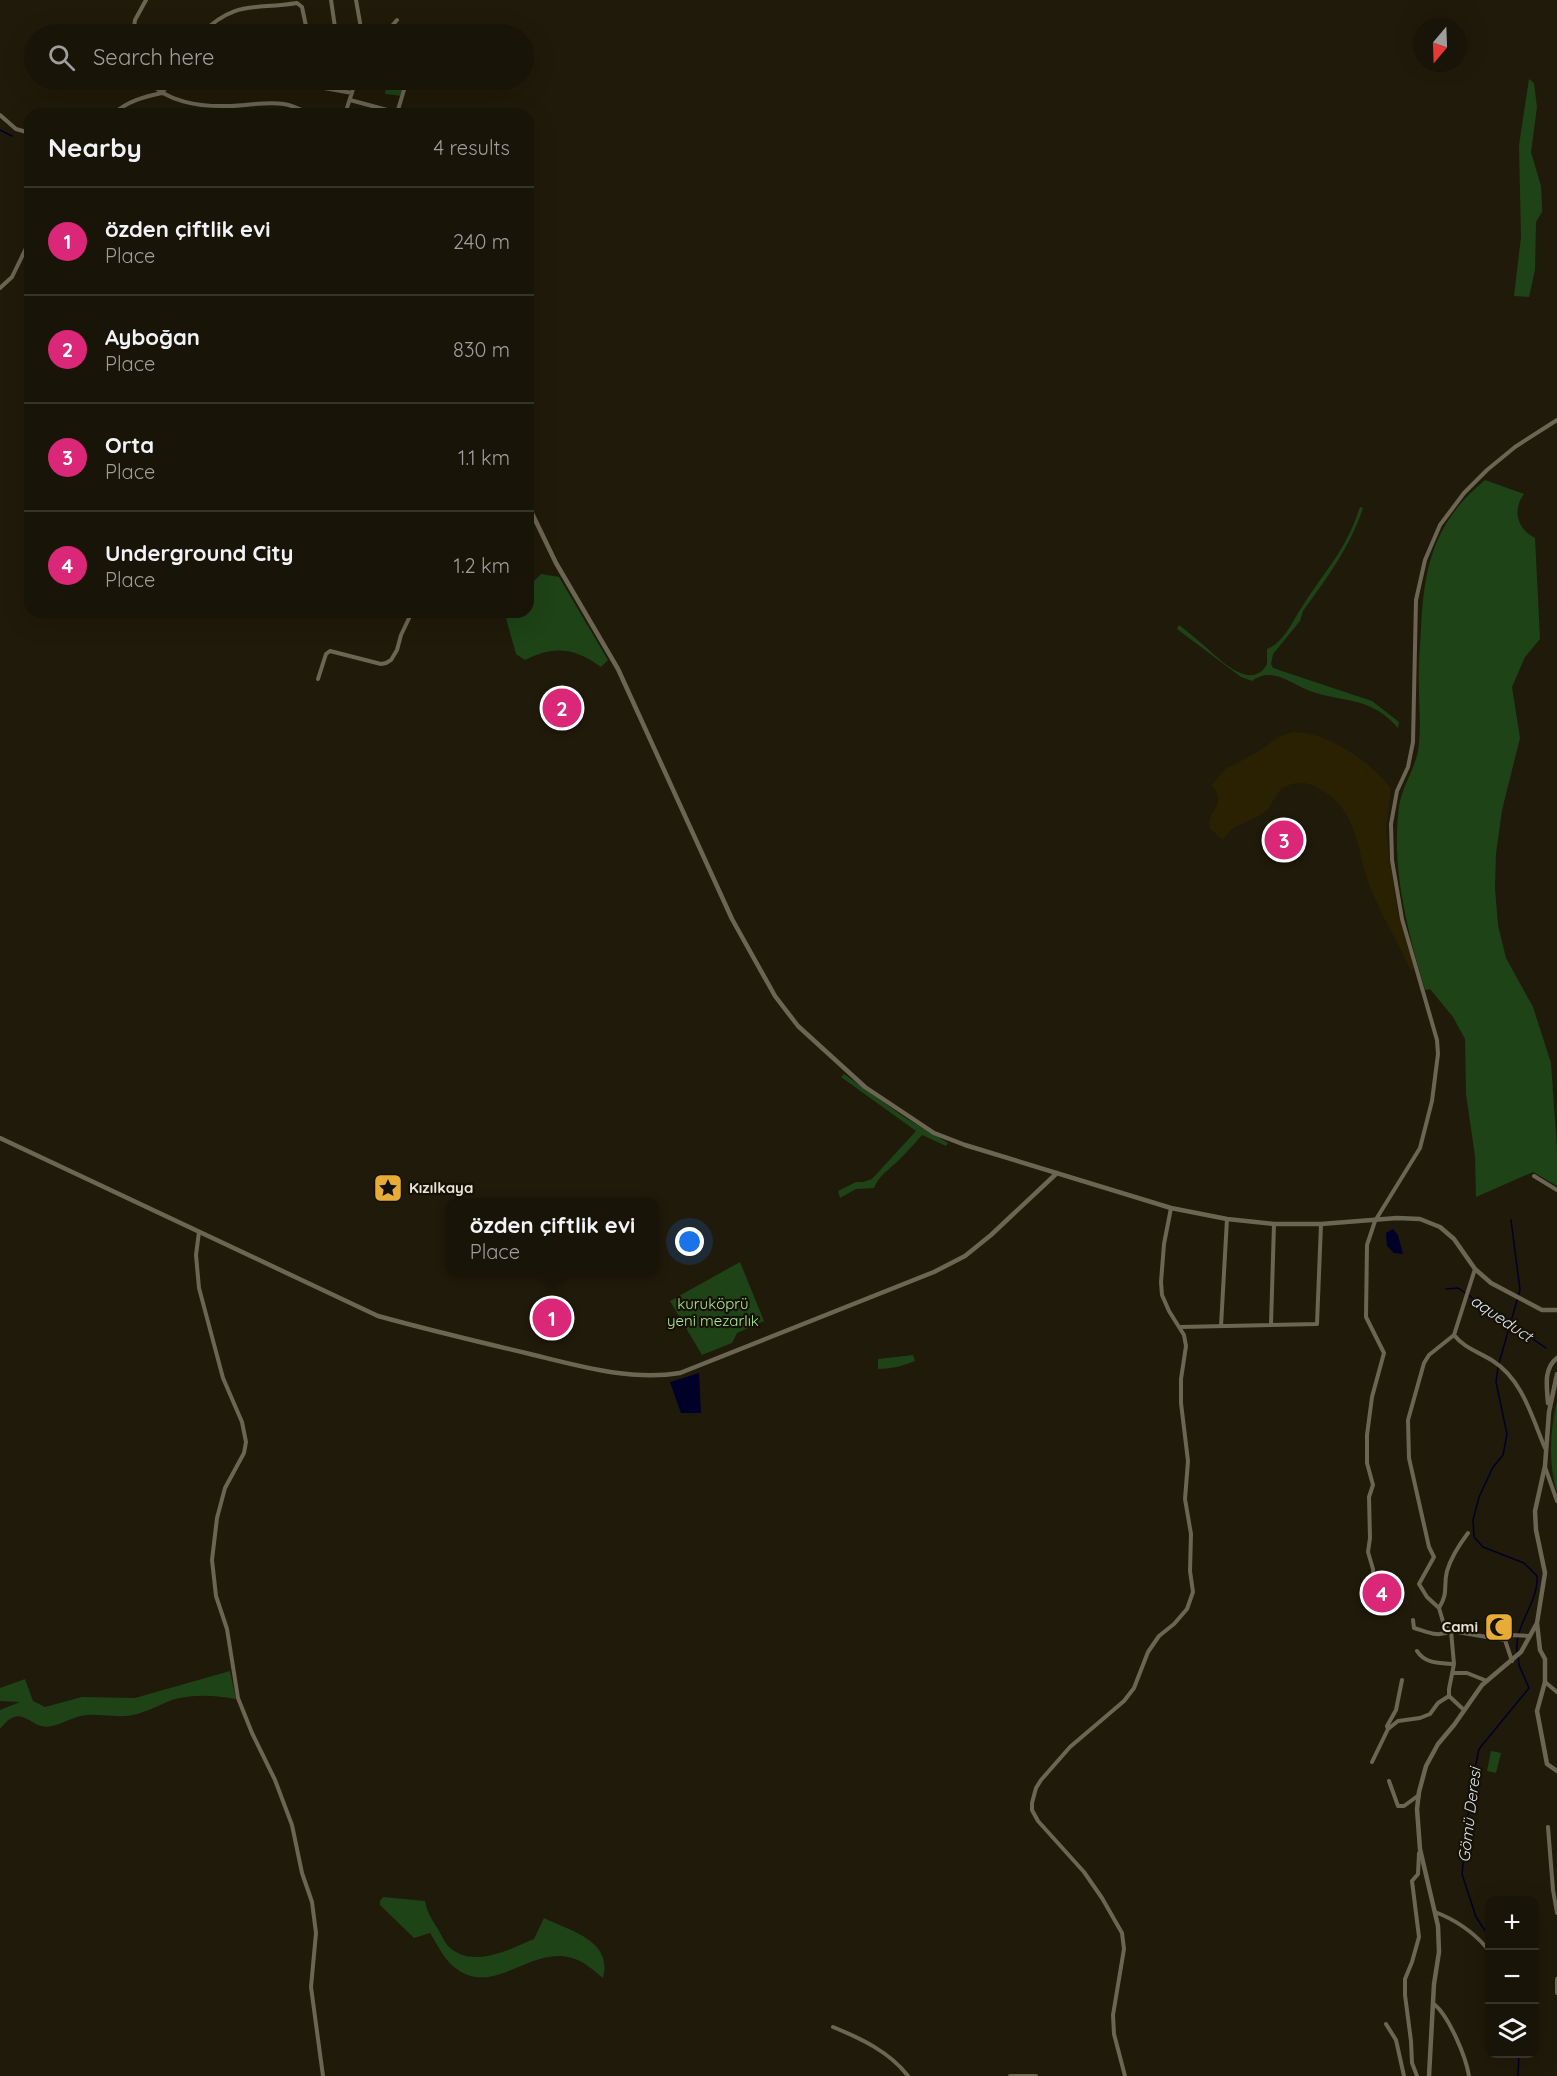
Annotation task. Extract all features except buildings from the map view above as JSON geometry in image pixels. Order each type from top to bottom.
[{"type":"street","points":[[135,24],[146,0]]},
{"type":"street","points":[[301,5],[305,0]]},
{"type":"street","points":[[331,0],[335,24]]},
{"type":"street","points":[[356,0],[360,24]]},
{"type":"street","points":[[211,24],[217,18],[236,8],[271,3],[301,5]]},
{"type":"street","points":[[301,5],[307,24]]},
{"type":"street","points":[[394,24],[397,20]]},
{"type":"street","points":[[159,90],[201,105],[229,106],[269,103],[286,104],[296,108]]},
{"type":"street","points":[[122,108],[135,100],[162,93],[164,90]]},
{"type":"street","points":[[337,90],[352,93]]},
{"type":"street","points":[[347,108],[353,90]]},
{"type":"street","points":[[400,108],[405,90]]},
{"type":"street","points":[[350,100],[380,108]]},
{"type":"street","points":[[229,106],[233,108]]},
{"type":"street","points":[[0,115],[16,129],[24,131]]},
{"type":"street","points":[[0,288],[12,277],[24,252]]},
{"type":"street","points":[[1374,1587],[1368,1552],[1369,1497],[1373,1485],[1367,1463],[1367,1435],[1372,1397],[1384,1353],[1366,1317],[1367,1245],[1375,1221],[1420,1148],[1432,1101],[1438,1054],[1437,1040],[1402,919],[1392,860],[1391,824],[1397,791],[1408,767],[1413,742],[1416,600],[1425,560],[1440,525],[1464,493],[1515,447],[1557,420]]},
{"type":"street","points":[[534,517],[556,563],[618,669],[732,919],[775,996],[798,1026],[865,1087],[934,1133],[965,1145],[1171,1208],[1227,1219],[1274,1224],[1420,1219],[1440,1227],[1455,1239],[1475,1269],[1491,1283],[1542,1310],[1557,1310]]},
{"type":"street","points":[[318,679],[328,652],[381,664],[391,660],[397,651],[409,618]]},
{"type":"street","points":[[0,1138],[378,1316],[583,1366],[636,1375],[658,1376],[680,1373],[934,1272],[965,1256],[991,1235],[1057,1173]]},
{"type":"street","points":[[1534,1176],[1557,1190]]},
{"type":"street","points":[[1125,2076],[1114,2034],[1113,2015],[1124,1949],[1122,1933],[1084,1872],[1038,1821],[1032,1810],[1032,1803],[1041,1780],[1070,1747],[1124,1701],[1134,1688],[1148,1652],[1159,1636],[1174,1624],[1191,1601],[1193,1592],[1190,1570],[1191,1534],[1185,1499],[1188,1461],[1181,1403],[1181,1379],[1186,1346],[1184,1335],[1168,1311],[1162,1295],[1161,1282],[1164,1244],[1171,1208]]},
{"type":"street","points":[[1221,1326],[1227,1219]]},
{"type":"street","points":[[1271,1324],[1274,1224]]},
{"type":"street","points":[[1179,1327],[1317,1324],[1321,1224]]},
{"type":"street","points":[[199,1232],[196,1255],[199,1288],[223,1378],[242,1422],[246,1442],[244,1453],[225,1488],[217,1518],[212,1560],[216,1596],[227,1629],[238,1698],[275,1780],[292,1825],[302,1873],[312,1902],[316,1933],[311,1987],[323,2076]]},
{"type":"street","points":[[1464,1710],[1449,1696],[1454,1664],[1451,1632],[1444,1625],[1439,1608],[1427,1597],[1419,1584],[1434,1557],[1429,1547],[1409,1458],[1408,1420],[1424,1363],[1429,1355],[1454,1335],[1475,1269]]},
{"type":"street","points":[[1454,1335],[1461,1344],[1493,1361],[1504,1370],[1524,1396],[1545,1448]]},
{"type":"street","points":[[1549,1412],[1547,1370],[1557,1358]]},
{"type":"street","points":[[1557,1374],[1549,1412],[1545,1466],[1535,1511],[1536,1530],[1545,1573],[1537,1623],[1540,1650],[1545,1659],[1545,1682],[1537,1711],[1547,1764],[1557,1771]]},
{"type":"street","points":[[1545,1466],[1557,1501]]},
{"type":"street","points":[[1439,1608],[1447,1589],[1446,1573],[1454,1552],[1468,1533]]},
{"type":"street","points":[[1413,1620],[1414,1628],[1434,1635],[1451,1632],[1505,1640],[1511,1635],[1529,1636]]},
{"type":"street","points":[[1429,2076],[1439,1952],[1438,1926],[1420,1850],[1417,1819],[1419,1795],[1426,1766],[1437,1744],[1482,1685],[1521,1652],[1537,1623]]},
{"type":"street","points":[[1505,1640],[1512,1661]]},
{"type":"street","points":[[1417,1651],[1421,1658],[1435,1663],[1454,1664]]},
{"type":"street","points":[[1453,1672],[1467,1673],[1487,1681]]},
{"type":"street","points":[[1372,1762],[1396,1710],[1402,1680]]},
{"type":"street","points":[[1545,1682],[1557,1692]]},
{"type":"street","points":[[1388,1729],[1398,1721],[1430,1714],[1438,1703],[1449,1696]]},
{"type":"street","points":[[1389,1780],[1398,1806],[1404,1806],[1419,1795]]},
{"type":"street","points":[[1548,1827],[1557,1913]]},
{"type":"street","points":[[1417,2076],[1412,2063],[1405,1979],[1419,1937],[1412,1881],[1418,1874],[1420,1850]]},
{"type":"street","points":[[1435,1912],[1449,1917],[1475,1934],[1485,1946]]},
{"type":"street","points":[[1557,1979],[1557,1993]]},
{"type":"street","points":[[1434,2004],[1442,2011],[1468,2066],[1469,2076]]},
{"type":"street","points":[[1386,2024],[1395,2040],[1404,2076]]},
{"type":"street","points":[[833,2027],[857,2037],[894,2060],[908,2076]]},
{"type":"street","points":[[1010,2076],[1036,2076]]},
{"type":"green space","points":[[1529,79],[1534,83],[1537,107],[1531,152],[1541,186],[1542,212],[1536,222],[1535,270],[1529,297],[1514,296],[1521,237],[1519,145]]},
{"type":"green space","points":[[386,90],[403,90],[402,96],[385,94]]},
{"type":"green space","points":[[1485,480],[1524,494],[1518,506],[1518,519],[1524,530],[1535,538],[1540,639],[1525,657],[1512,687],[1520,738],[1502,810],[1496,854],[1495,888],[1498,925],[1506,958],[1533,1007],[1551,1063],[1557,1149],[1557,1186],[1533,1172],[1476,1197],[1475,1156],[1466,1094],[1465,1039],[1453,1017],[1430,989],[1425,990],[1402,898],[1397,830],[1403,791],[1416,759],[1419,743],[1420,651],[1425,585],[1429,565],[1443,529],[1454,512]]},
{"type":"green space","points":[[1360,507],[1363,508],[1345,549],[1303,611],[1300,621],[1273,654],[1271,664],[1273,668],[1372,701],[1399,722],[1398,728],[1378,711],[1358,702],[1313,692],[1275,676],[1267,675],[1252,681],[1241,677],[1177,629],[1179,625],[1234,670],[1252,675],[1260,672],[1267,664],[1267,649],[1283,636],[1334,560],[1348,536]]},
{"type":"green space","points":[[541,574],[559,577],[608,660],[601,667],[573,652],[546,652],[525,660],[516,654],[506,618],[534,618],[534,581]]},
{"type":"green space","points":[[844,1074],[904,1117],[948,1143],[946,1146],[922,1135],[882,1176],[874,1188],[856,1189],[840,1198],[838,1191],[856,1182],[872,1179],[916,1131],[841,1077]]},
{"type":"green space","name":"kuruköprü yeni mezarlık","points":[[740,1262],[764,1321],[737,1333],[732,1343],[702,1355],[670,1301]]},
{"type":"green space","points":[[913,1355],[915,1361],[897,1367],[878,1369],[878,1359]]},
{"type":"green space","points":[[1557,1401],[1557,1493],[1552,1470],[1551,1447]]},
{"type":"green space","points":[[230,1671],[236,1699],[212,1696],[187,1697],[172,1700],[133,1715],[87,1715],[44,1727],[21,1716],[8,1721],[0,1729],[0,1710],[20,1702],[0,1701],[0,1688],[25,1679],[33,1701],[45,1707],[82,1697],[135,1698]]},
{"type":"green space","points":[[1491,1751],[1501,1753],[1496,1773],[1487,1771]]},
{"type":"green space","points":[[383,1897],[425,1901],[430,1917],[449,1947],[469,1956],[480,1957],[503,1952],[534,1939],[544,1918],[577,1933],[596,1946],[602,1954],[603,1978],[580,1961],[556,1956],[541,1958],[497,1975],[483,1977],[469,1975],[450,1964],[430,1933],[414,1938],[380,1905]]},
{"type":"sand","points":[[1292,732],[1306,733],[1334,742],[1372,768],[1391,788],[1386,829],[1389,857],[1398,913],[1414,968],[1411,971],[1371,889],[1349,820],[1332,797],[1309,784],[1292,784],[1276,795],[1267,810],[1231,830],[1223,840],[1210,829],[1209,823],[1218,804],[1217,792],[1212,785],[1225,769],[1254,754],[1279,737]]},
{"type":"water","points":[[1393,1229],[1398,1235],[1403,1254],[1394,1253],[1387,1246],[1386,1233]]},
{"type":"water","points":[[699,1373],[701,1413],[681,1413],[670,1382]]},
{"type":"waterway","points":[[0,130],[12,136]]},
{"type":"waterway","name":"Gömü Deresi","points":[[1499,1363],[1520,1290],[1511,1220]]},
{"type":"waterway","name":"aqueduct","points":[[1446,1289],[1458,1288],[1546,1348]]},
{"type":"waterway","name":"Gömü Deresi","points":[[1498,1367],[1496,1382],[1507,1434],[1503,1455],[1493,1467],[1479,1497],[1473,1520],[1474,1537],[1483,1547],[1524,1563],[1537,1576],[1537,1586],[1519,1632],[1517,1652]]},
{"type":"waterway","name":"Gömü Deresi","points":[[1485,1930],[1476,1917],[1462,1874],[1471,1788],[1479,1749],[1529,1688],[1519,1665],[1518,1656]]},
{"type":"waterway","name":"Gömü Deresi","points":[[1518,2076],[1519,2058]]},
{"type":"place","name":"Ayboğan","points":[[562,708]]},
{"type":"place","name":"Orta","points":[[1284,840]]},
{"type":"place","name":"Kızılkaya","points":[[388,1188]]},
{"type":"place","name":"özden çiftlik evi","points":[[552,1318]]},
{"type":"place","name":"Underground City","points":[[1382,1593]]},
{"type":"place","name":"Cami","points":[[1499,1627]]}]
